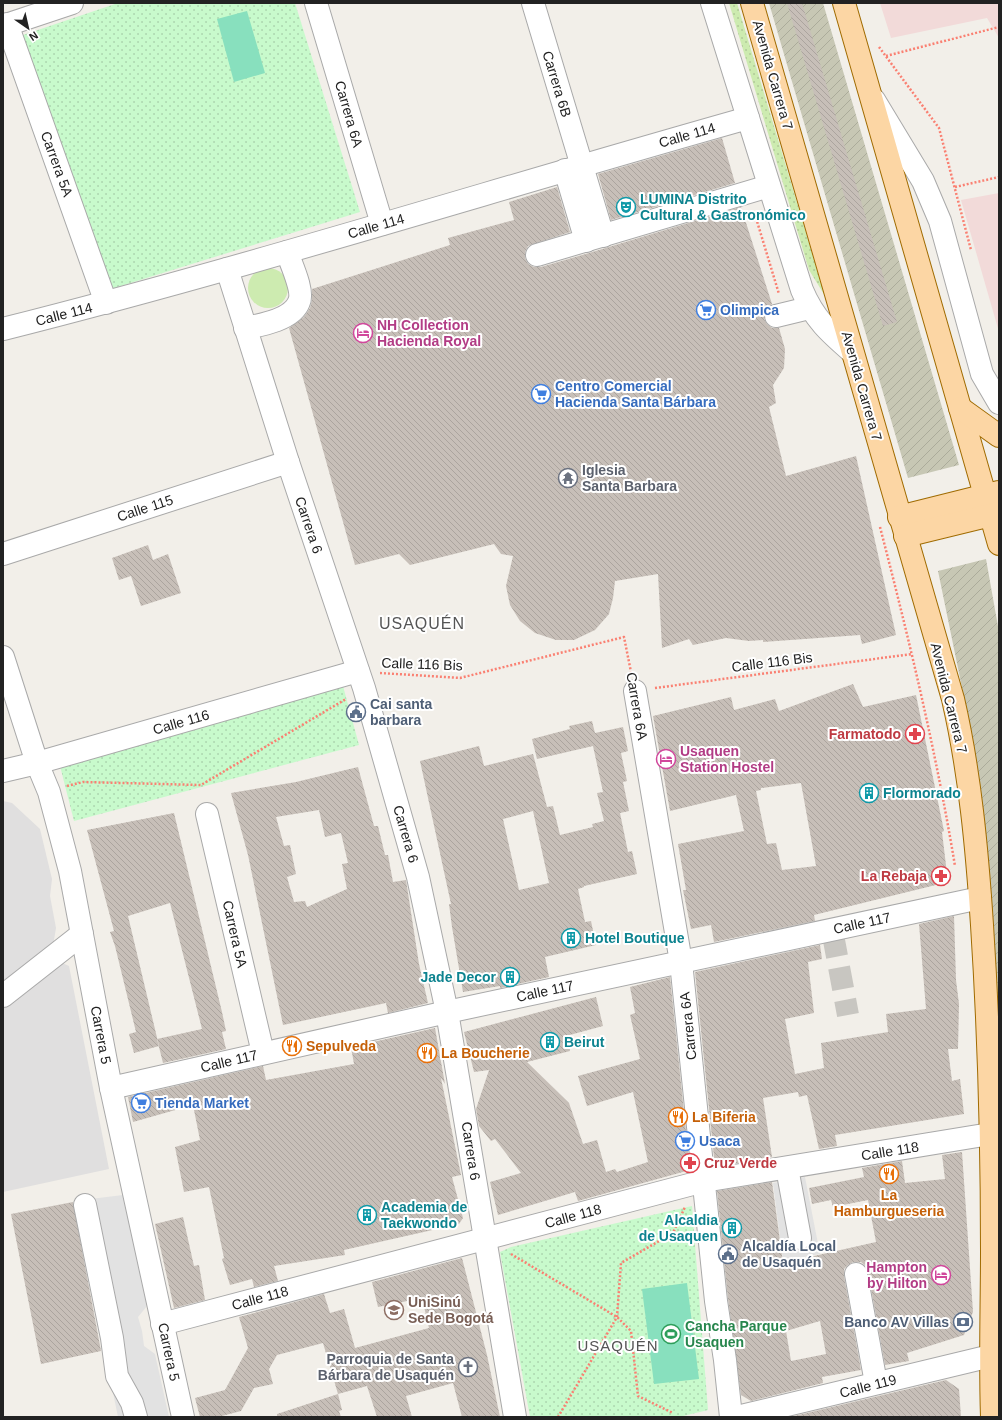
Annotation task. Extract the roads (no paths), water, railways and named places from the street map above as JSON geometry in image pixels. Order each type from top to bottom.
[{"type":"main road","name":"Avenida Carrera 7","points":[[752,3],[952,699],[963,742],[975,831],[971,899],[986,976],[992,1249],[992,1333],[994,1355],[992,1417]]},
{"type":"main road","points":[[844,3],[960,408],[995,506],[999,544]]},
{"type":"main road","points":[[960,408],[999,436]]},
{"type":"main road","points":[[902,527],[995,506]]},
{"type":"street","points":[[5,25],[72,3]]},
{"type":"street","name":"Carrera 6A","points":[[316,3],[382,224]]},
{"type":"street","name":"Carrera 6B","points":[[533,3],[573,167],[595,238]]},
{"type":"street","points":[[712,3],[809,308],[832,334],[852,352]]},
{"type":"street","name":"Carrera 5A","points":[[5,25],[106,303]]},
{"type":"street","points":[[869,91],[923,181],[940,221],[982,374],[999,403]]},
{"type":"street","name":"Calle 114","points":[[3,329],[106,303],[287,252],[573,167],[748,118]]},
{"type":"street","points":[[537,255],[769,186]]},
{"type":"street","points":[[245,328],[273,322],[291,312],[299,302],[299,288],[287,252]]},
{"type":"street","name":"Carrera 6","points":[[226,269],[288,462],[361,680],[418,877],[447,1012],[515,1417]]},
{"type":"street","points":[[776,316],[809,308]]},
{"type":"street","name":"Calle 115","points":[[3,554],[288,462]]},
{"type":"street","name":"Carrera 5","points":[[3,657],[37,763],[49,792],[70,871],[111,1088],[183,1417]]},
{"type":"street","name":"Calle 116","points":[[3,771],[361,680]]},
{"type":"street","name":"Carrera 6A","points":[[635,690],[681,962],[716,1301],[731,1417]]},
{"type":"street","name":"Carrera 5A","points":[[208,814],[263,1053]]},
{"type":"street","name":"Calle 117","points":[[111,1088],[447,1012],[681,962],[832,932],[971,899]]},
{"type":"street","points":[[3,996],[82,934]]},
{"type":"street","name":"Calle 118","points":[[162,1324],[704,1182],[990,1134]]},
{"type":"street","points":[[787,1168],[800,1238]]},
{"type":"street","points":[[85,1205],[112,1338],[117,1376],[132,1403],[136,1417]]},
{"type":"street","points":[[856,1274],[876,1384]]},
{"type":"street","name":"Calle 119","points":[[737,1417],[994,1355]]},
{"type":"tunnel","points":[[833,935],[848,1015]]},
{"type":"place","name":"LUMINA Distrito Cultural & Gastronómico","points":[[626,207]]},
{"type":"place","name":"Olimpica","points":[[706,310]]},
{"type":"place","name":"NH Collection Hacienda Royal","points":[[363,333]]},
{"type":"place","name":"Centro Comercial Hacienda Santa Bárbara","points":[[541,394]]},
{"type":"place","name":"Iglesia Santa Barbara","points":[[568,478]]},
{"type":"place","name":"Cai santa barbara","points":[[356,712]]},
{"type":"place","name":"Farmatodo","points":[[915,734]]},
{"type":"place","name":"Usaquen Station Hostel","points":[[666,759]]},
{"type":"place","name":"Flormorado","points":[[869,793]]},
{"type":"place","name":"La Rebaja","points":[[941,876]]},
{"type":"place","name":"Hotel Boutique","points":[[571,938]]},
{"type":"place","name":"Jade Decor","points":[[510,977]]},
{"type":"place","name":"Beirut","points":[[550,1042]]},
{"type":"place","name":"Sepulveda","points":[[292,1046]]},
{"type":"place","name":"La Boucherie","points":[[427,1053]]},
{"type":"place","name":"Tienda Market","points":[[141,1103]]},
{"type":"place","name":"La Biferia","points":[[678,1117]]},
{"type":"place","name":"Usaca","points":[[685,1141]]},
{"type":"place","name":"Cruz Verde","points":[[690,1163]]},
{"type":"place","name":"La Hamburgueseria","points":[[889,1174]]},
{"type":"place","name":"Academia de Taekwondo","points":[[367,1215]]},
{"type":"place","name":"Alcaldia de Usaquen","points":[[732,1228]]},
{"type":"place","name":"Alcaldía Local de Usaquén","points":[[728,1254]]},
{"type":"place","name":"Hampton by Hilton","points":[[941,1275]]},
{"type":"place","name":"UniSinú Sede Bogotá","points":[[394,1310]]},
{"type":"place","name":"Banco AV Villas","points":[[963,1322]]},
{"type":"place","name":"Cancha Parque Usaquen","points":[[671,1334]]},
{"type":"place","name":"Parroquia de Santa Bárbara de Usaquén","points":[[468,1367]]},
{"type":"district","name":"USAQUÉN","points":[[422,623]]},
{"type":"district","name":"USAQUÉN","points":[[618,1346]]}]
